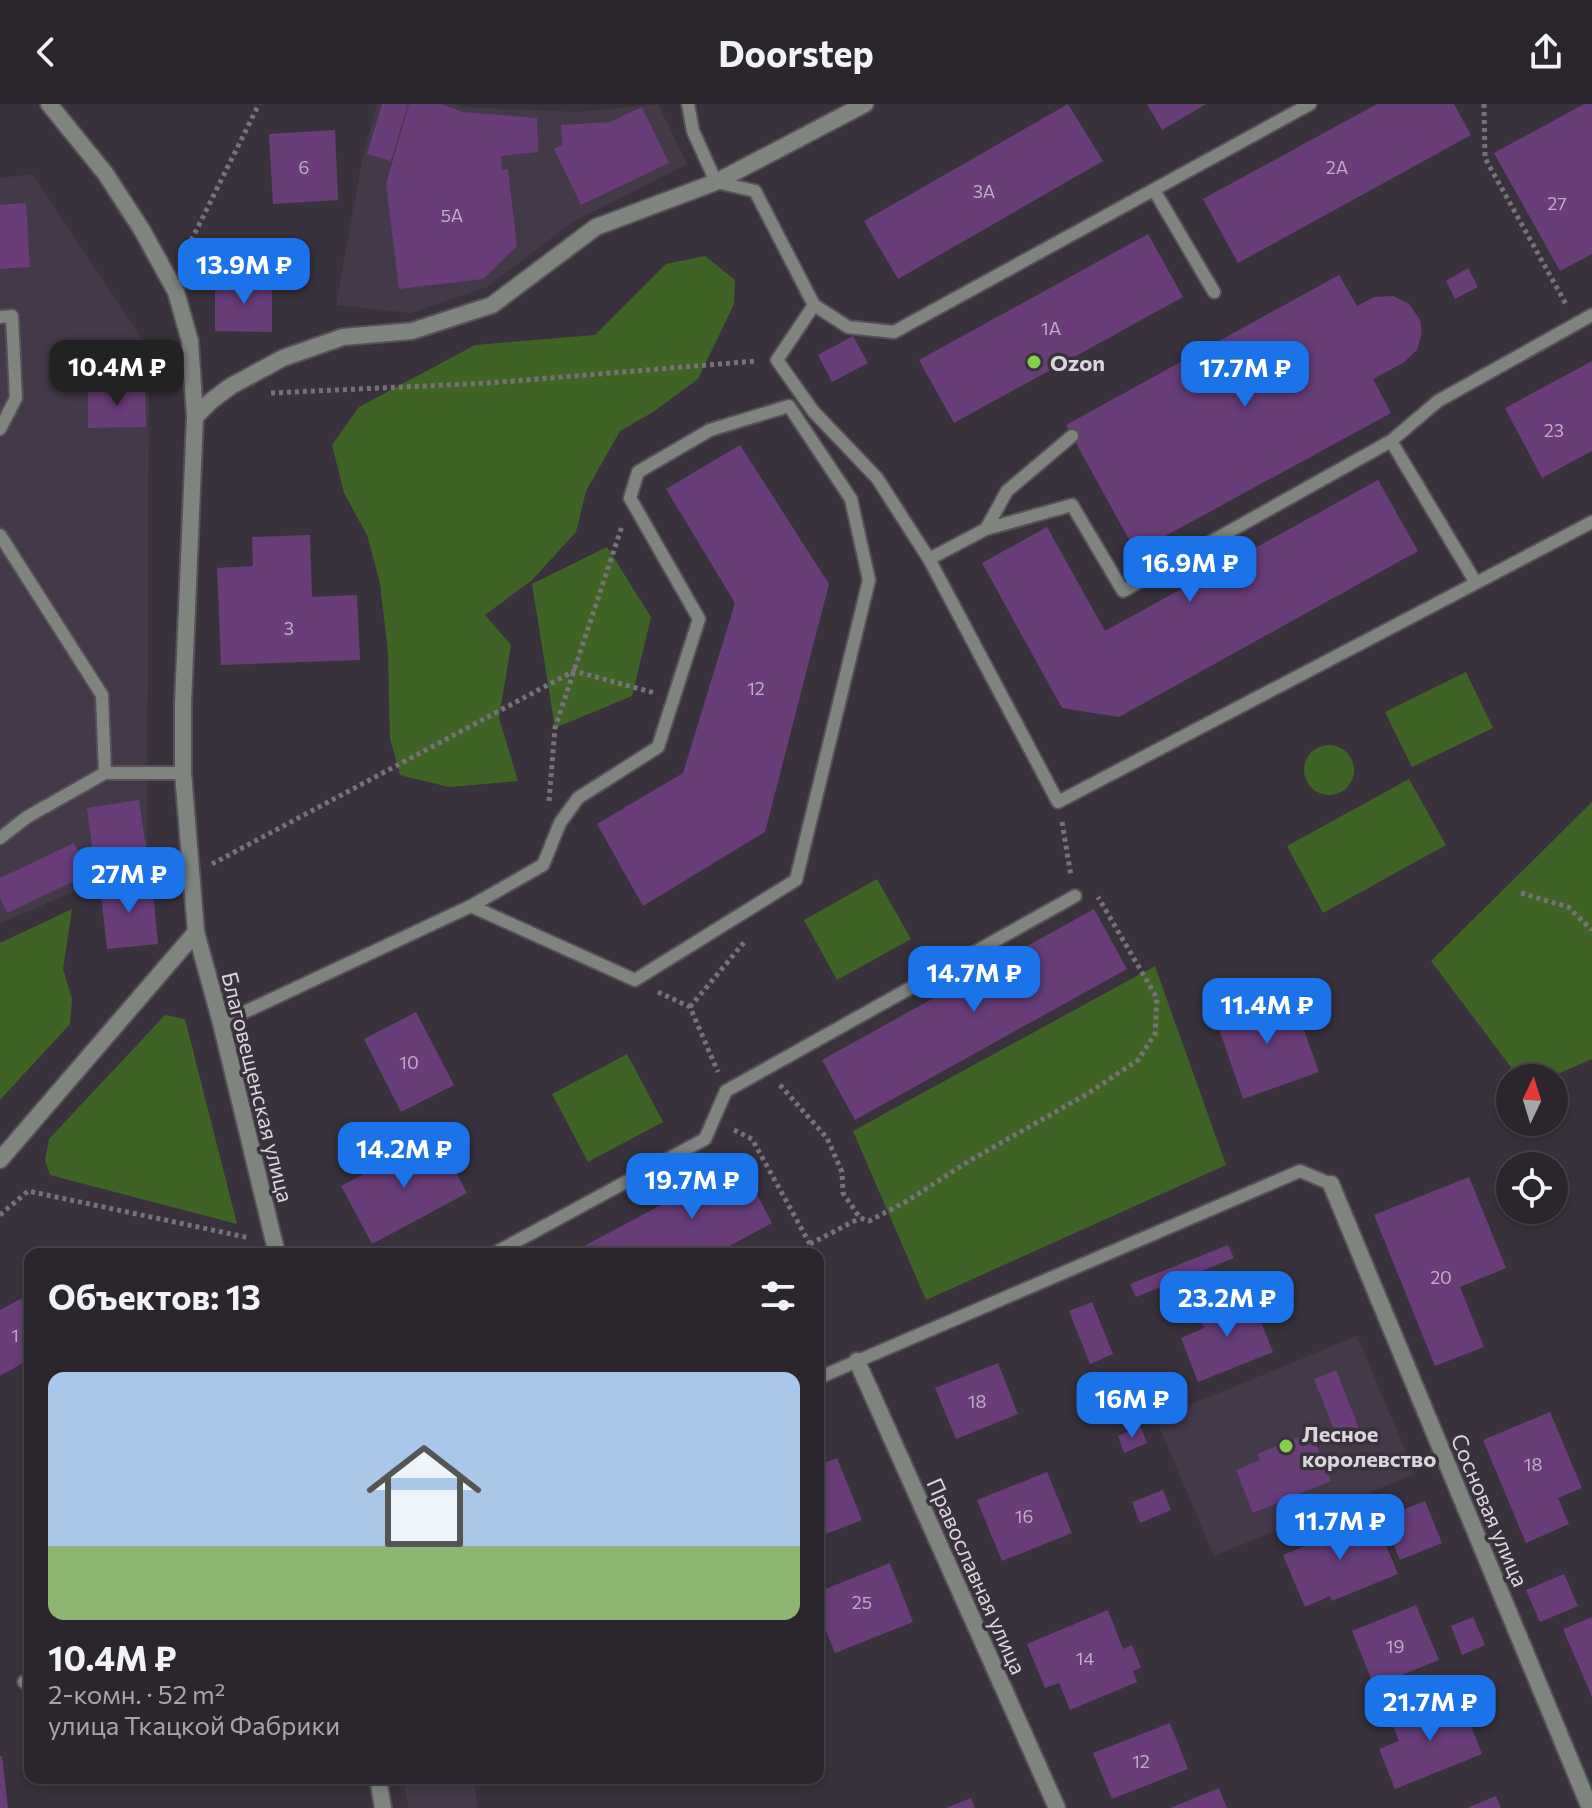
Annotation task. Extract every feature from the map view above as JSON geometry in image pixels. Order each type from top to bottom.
[{"type":"street","name":"Благовещенская улица","points":[[49,104],[105,173],[142,230],[176,292],[190,341],[195,417],[183,703],[183,773],[190,876],[196,932],[276,1248]]},
{"type":"street","points":[[195,417],[231,386],[283,358],[343,337],[412,331],[492,305],[596,227],[716,182],[865,104]]},
{"type":"street","points":[[0,1160],[196,932]]},
{"type":"street","name":"Сосновая улица","points":[[1331,1184],[1590,1808]]},
{"type":"street","name":"Православная улица","points":[[857,1361],[1057,1808]]},
{"type":"street","points":[[379,1784],[383,1808]]},
{"type":"lane","points":[[688,104],[693,131],[716,182],[755,191],[814,305],[848,327],[894,332],[1310,104]]},
{"type":"lane","points":[[1154,190],[1214,292]]},
{"type":"lane","points":[[814,305],[777,360],[813,411],[877,478],[929,559],[1058,802],[1592,522]]},
{"type":"lane","points":[[929,559],[986,529],[1072,505],[1123,591],[1391,441],[1438,401],[1592,315]]},
{"type":"lane","points":[[0,317],[12,316],[16,398],[0,429]]},
{"type":"lane","points":[[221,1023],[471,906],[543,865],[560,823],[578,798],[658,747],[699,619],[630,498],[638,472],[710,430],[789,406],[813,411]]},
{"type":"lane","points":[[471,906],[635,980],[796,880],[869,580],[851,499],[789,406]]},
{"type":"lane","points":[[986,529],[1007,491],[1072,436]]},
{"type":"lane","points":[[1391,441],[1476,583]]},
{"type":"lane","points":[[0,535],[102,695],[105,773]]},
{"type":"lane","points":[[0,838],[27,817],[105,773],[183,773]]},
{"type":"lane","points":[[504,1248],[705,1139],[726,1091],[1075,896]]},
{"type":"lane","points":[[824,1375],[1300,1171],[1331,1184]]},
{"type":"path","points":[[176,292],[187,282],[190,243],[259,104]]},
{"type":"path","points":[[1484,104],[1485,158],[1576,323]]},
{"type":"path","points":[[231,386],[275,394],[489,383],[777,360]]},
{"type":"path","points":[[548,804],[555,728],[630,498]]},
{"type":"path","points":[[190,876],[574,671],[674,698]]},
{"type":"path","points":[[766,1069],[827,1138],[842,1172],[843,1193],[860,1218],[869,1221],[1087,1094],[1138,1060],[1155,1034],[1157,998],[1097,894],[1075,896],[1058,802]]},
{"type":"path","points":[[1521,893],[1568,907],[1592,930]]},
{"type":"path","points":[[690,1007],[748,938]]},
{"type":"path","points":[[635,980],[690,1007],[710,1054]]},
{"type":"path","points":[[713,1120],[752,1139],[810,1248]]},
{"type":"path","points":[[0,1215],[28,1191],[255,1239]]},
{"type":"path","points":[[810,1244],[860,1218]]},
{"type":"shaded area","points":[[377,104],[455,104],[463,107],[580,112],[658,104],[687,164],[573,222],[487,287],[411,313],[336,305],[362,161]]},
{"type":"shaded area","points":[[32,174],[149,350],[147,861],[0,923],[0,178]]},
{"type":"shaded area","name":"Лесное королевство","points":[[1357,1336],[1415,1474],[1214,1556],[1156,1419]]},
{"type":"shaded area","points":[[404,1784],[475,1784],[477,1808],[409,1808]]},
{"type":"green space","points":[[705,256],[735,280],[734,304],[698,379],[653,412],[620,431],[586,491],[576,532],[532,580],[485,615],[511,645],[499,718],[518,781],[449,787],[400,775],[390,738],[388,653],[380,583],[367,535],[344,493],[332,445],[359,407],[475,345],[595,335],[666,264]]},
{"type":"green space","points":[[607,547],[651,617],[632,696],[555,728],[532,584]]},
{"type":"green space","points":[[1466,672],[1493,728],[1412,767],[1385,712]]},
{"type":"green space","points":[[1329,745],[1347,752],[1354,770],[1347,788],[1329,795],[1311,788],[1304,770],[1311,752]]},
{"type":"green space","points":[[1409,779],[1446,845],[1323,913],[1287,846]]},
{"type":"green space","points":[[1592,802],[1592,1059],[1568,1069],[1568,1064],[1508,1064],[1431,961]]},
{"type":"green space","points":[[877,879],[911,939],[837,980],[804,920]]},
{"type":"green space","points":[[72,909],[63,969],[72,999],[70,1024],[0,1100],[0,943]]},
{"type":"green space","points":[[1155,966],[1226,1165],[926,1300],[853,1131]]},
{"type":"green space","points":[[165,1015],[185,1019],[237,1224],[50,1175],[45,1160],[49,1139]]},
{"type":"green space","points":[[627,1054],[663,1122],[588,1162],[552,1094]]},
{"type":"building","points":[[382,104],[408,104],[391,161],[367,154]]},
{"type":"building","points":[[409,104],[441,104],[463,112],[537,118],[538,152],[501,156],[502,170],[508,169],[517,246],[483,279],[399,289],[386,184]]},
{"type":"building","points":[[1068,104],[1103,161],[898,279],[864,221]]},
{"type":"building","points":[[1147,104],[1206,104],[1162,130]]},
{"type":"building","points":[[1377,104],[1454,104],[1471,135],[1238,263],[1203,199]]},
{"type":"building","points":[[1584,104],[1592,104],[1592,254],[1560,271],[1494,153]]},
{"type":"building","points":[[642,107],[669,163],[581,205],[554,149],[562,145],[561,125],[610,122]]},
{"type":"building","points":[[335,130],[338,200],[273,204],[269,134]]},
{"type":"building","points":[[26,203],[30,267],[0,269],[0,205]]},
{"type":"building","points":[[1148,234],[1183,297],[954,423],[919,360]]},
{"type":"building","points":[[1468,268],[1478,287],[1455,299],[1446,281]]},
{"type":"building","points":[[1339,275],[1357,306],[1374,297],[1393,296],[1409,304],[1420,320],[1422,332],[1417,350],[1403,363],[1373,379],[1391,413],[1136,552],[1066,425]]},
{"type":"building","points":[[215,280],[272,280],[272,332],[215,331]]},
{"type":"building","points":[[853,336],[868,363],[832,382],[818,355]]},
{"type":"building","points":[[1592,361],[1592,451],[1542,478],[1505,408]]},
{"type":"building","points":[[145,387],[146,427],[88,428],[88,389]]},
{"type":"building","points":[[740,445],[829,584],[765,832],[643,906],[597,824],[683,773],[735,603],[666,489]]},
{"type":"building","points":[[1378,480],[1418,551],[1119,717],[1062,708],[982,563],[1047,527],[1105,631]]},
{"type":"building","points":[[310,535],[312,597],[357,595],[360,660],[221,665],[217,568],[253,566],[252,537]]},
{"type":"building","points":[[139,800],[147,855],[94,862],[87,808]]},
{"type":"building","points":[[74,843],[89,874],[7,913],[0,898],[0,878]]},
{"type":"building","points":[[152,881],[158,944],[107,949],[100,886]]},
{"type":"building","points":[[1094,909],[1127,969],[855,1120],[822,1060]]},
{"type":"building","points":[[1291,994],[1319,1072],[1243,1099],[1216,1020]]},
{"type":"building","points":[[416,1012],[454,1085],[401,1112],[364,1039]]},
{"type":"building","points":[[436,1136],[467,1193],[372,1244],[341,1186]]},
{"type":"building","points":[[740,1163],[772,1223],[726,1248],[580,1248]]},
{"type":"building","points":[[1469,1177],[1506,1268],[1460,1287],[1484,1347],[1435,1366],[1374,1215]]},
{"type":"building","points":[[1228,1245],[1234,1258],[1136,1297],[1130,1284]]},
{"type":"building","points":[[1250,1294],[1273,1352],[1198,1382],[1181,1338],[1204,1328],[1198,1315]]},
{"type":"building","points":[[24,1297],[24,1362],[0,1376],[0,1310]]},
{"type":"building","points":[[1092,1302],[1113,1354],[1090,1364],[1069,1311]]},
{"type":"building","points":[[998,1363],[1018,1414],[956,1439],[935,1388]]},
{"type":"building","points":[[1336,1370],[1362,1436],[1340,1445],[1314,1379]]},
{"type":"building","points":[[1550,1412],[1582,1488],[1558,1498],[1569,1524],[1526,1543],[1483,1440]]},
{"type":"building","points":[[1140,1426],[1147,1443],[1124,1453],[1118,1436]]},
{"type":"building","points":[[1311,1432],[1331,1481],[1253,1513],[1236,1470],[1260,1460],[1257,1454]]},
{"type":"building","points":[[837,1458],[862,1520],[824,1535],[824,1463]]},
{"type":"building","points":[[1047,1472],[1072,1533],[1002,1561],[977,1500]]},
{"type":"building","points":[[1163,1490],[1171,1510],[1140,1523],[1132,1502]]},
{"type":"building","points":[[1425,1501],[1442,1543],[1400,1560],[1382,1518]]},
{"type":"building","points":[[1374,1517],[1398,1574],[1332,1601],[1330,1596],[1305,1607],[1283,1555],[1307,1545],[1304,1539],[1338,1525],[1340,1531]]},
{"type":"building","points":[[890,1563],[913,1622],[835,1653],[824,1626],[824,1590]]},
{"type":"building","points":[[1564,1574],[1578,1606],[1540,1622],[1526,1590]]},
{"type":"building","points":[[1416,1605],[1439,1660],[1374,1686],[1352,1631]]},
{"type":"building","points":[[1108,1610],[1123,1649],[1132,1645],[1141,1667],[1133,1671],[1137,1682],[1070,1710],[1059,1683],[1045,1688],[1027,1644]]},
{"type":"building","points":[[1473,1617],[1485,1645],[1462,1655],[1451,1626]]},
{"type":"building","points":[[1592,1617],[1592,1697],[1563,1629]]},
{"type":"building","points":[[1460,1697],[1482,1754],[1395,1789],[1379,1749],[1399,1741],[1392,1724]]},
{"type":"building","points":[[1170,1723],[1188,1769],[1112,1799],[1093,1753]]},
{"type":"building","points":[[2,1756],[8,1808],[0,1808]]},
{"type":"building","points":[[1219,1788],[1227,1808],[1170,1808]]},
{"type":"building","points":[[1496,1796],[1501,1808],[1467,1808]]},
{"type":"building","points":[[971,1798],[975,1808],[946,1808]]},
{"type":"place","name":"Ozon","points":[[1034,362]]},
{"type":"place","name":"Лесное королевство","points":[[1286,1446]]}]
